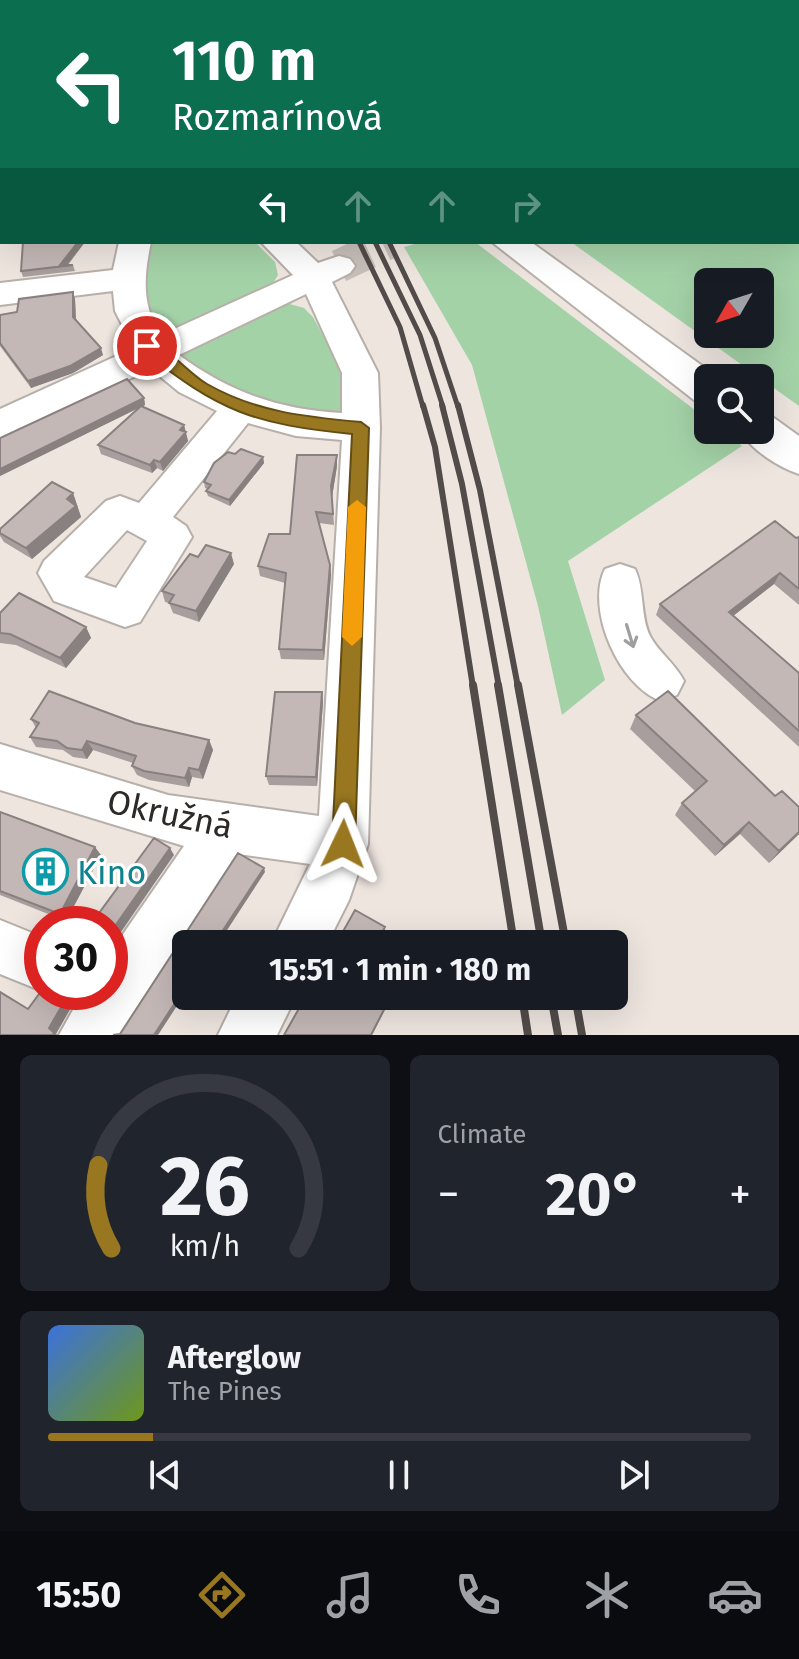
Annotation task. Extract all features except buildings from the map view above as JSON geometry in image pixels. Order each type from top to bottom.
[{"type":"main road","points":[[512,244],[694,380]]},
{"type":"main road","points":[[774,439],[799,458]]},
{"type":"street","points":[[134,244],[125,279],[130,311],[154,353],[199,387],[240,408],[290,422],[361,428]]},
{"type":"street","points":[[280,244],[326,272],[360,373],[361,428],[343,844],[323,900],[306,930]]},
{"type":"street","points":[[0,425],[326,272]]},
{"type":"street","points":[[0,294],[125,279]]},
{"type":"street","points":[[147,521],[240,408]]},
{"type":"street","points":[[620,581],[629,643],[661,681]]},
{"type":"street","name":"Okružná","points":[[0,767],[168,819],[343,844]]},
{"type":"street","points":[[87,1035],[226,828]]},
{"type":"street","points":[[0,947],[24,957]]},
{"type":"street","points":[[246,1035],[260,1010]]},
{"type":"green space","points":[[143,244],[257,244],[275,262],[278,275],[272,285],[160,336],[147,317],[141,252]]},
{"type":"green space","points":[[415,244],[478,244],[694,409],[694,444],[742,446],[568,561],[605,680],[562,715],[538,606],[472,365],[404,247]]},
{"type":"green space","points":[[574,244],[799,244],[799,406],[774,388],[774,364],[741,364],[718,348],[774,348],[774,268],[694,268],[694,330]]},
{"type":"green space","points":[[286,303],[304,308],[313,317],[352,388],[351,410],[336,418],[247,397],[177,356]]},
{"type":"tunnel","points":[[339,266],[386,244]]},
{"type":"railway","points":[[360,244],[400,327],[423,407]]},
{"type":"railway","points":[[376,244],[420,335],[443,407]]},
{"type":"railway","points":[[390,244],[435,338],[458,407]]},
{"type":"railway","points":[[423,405],[435,447],[473,687]]},
{"type":"railway","points":[[442,405],[462,484],[499,687]]},
{"type":"railway","points":[[458,405],[480,490],[518,687]]},
{"type":"railway","points":[[473,685],[512,930]]},
{"type":"railway","points":[[498,685],[540,930]]},
{"type":"railway","points":[[518,685],[563,930]]},
{"type":"railway","points":[[524,1010],[528,1035]]},
{"type":"railway","points":[[554,1010],[558,1035]]},
{"type":"railway","points":[[578,1010],[582,1035]]},
{"type":"slow traffic","points":[[352,637],[357,507]]},
{"type":"place","name":"Kino","points":[[46,872]]},
{"type":"route","points":[[147,346],[167,365],[199,387],[240,408],[290,422],[361,428],[343,844]]}]
